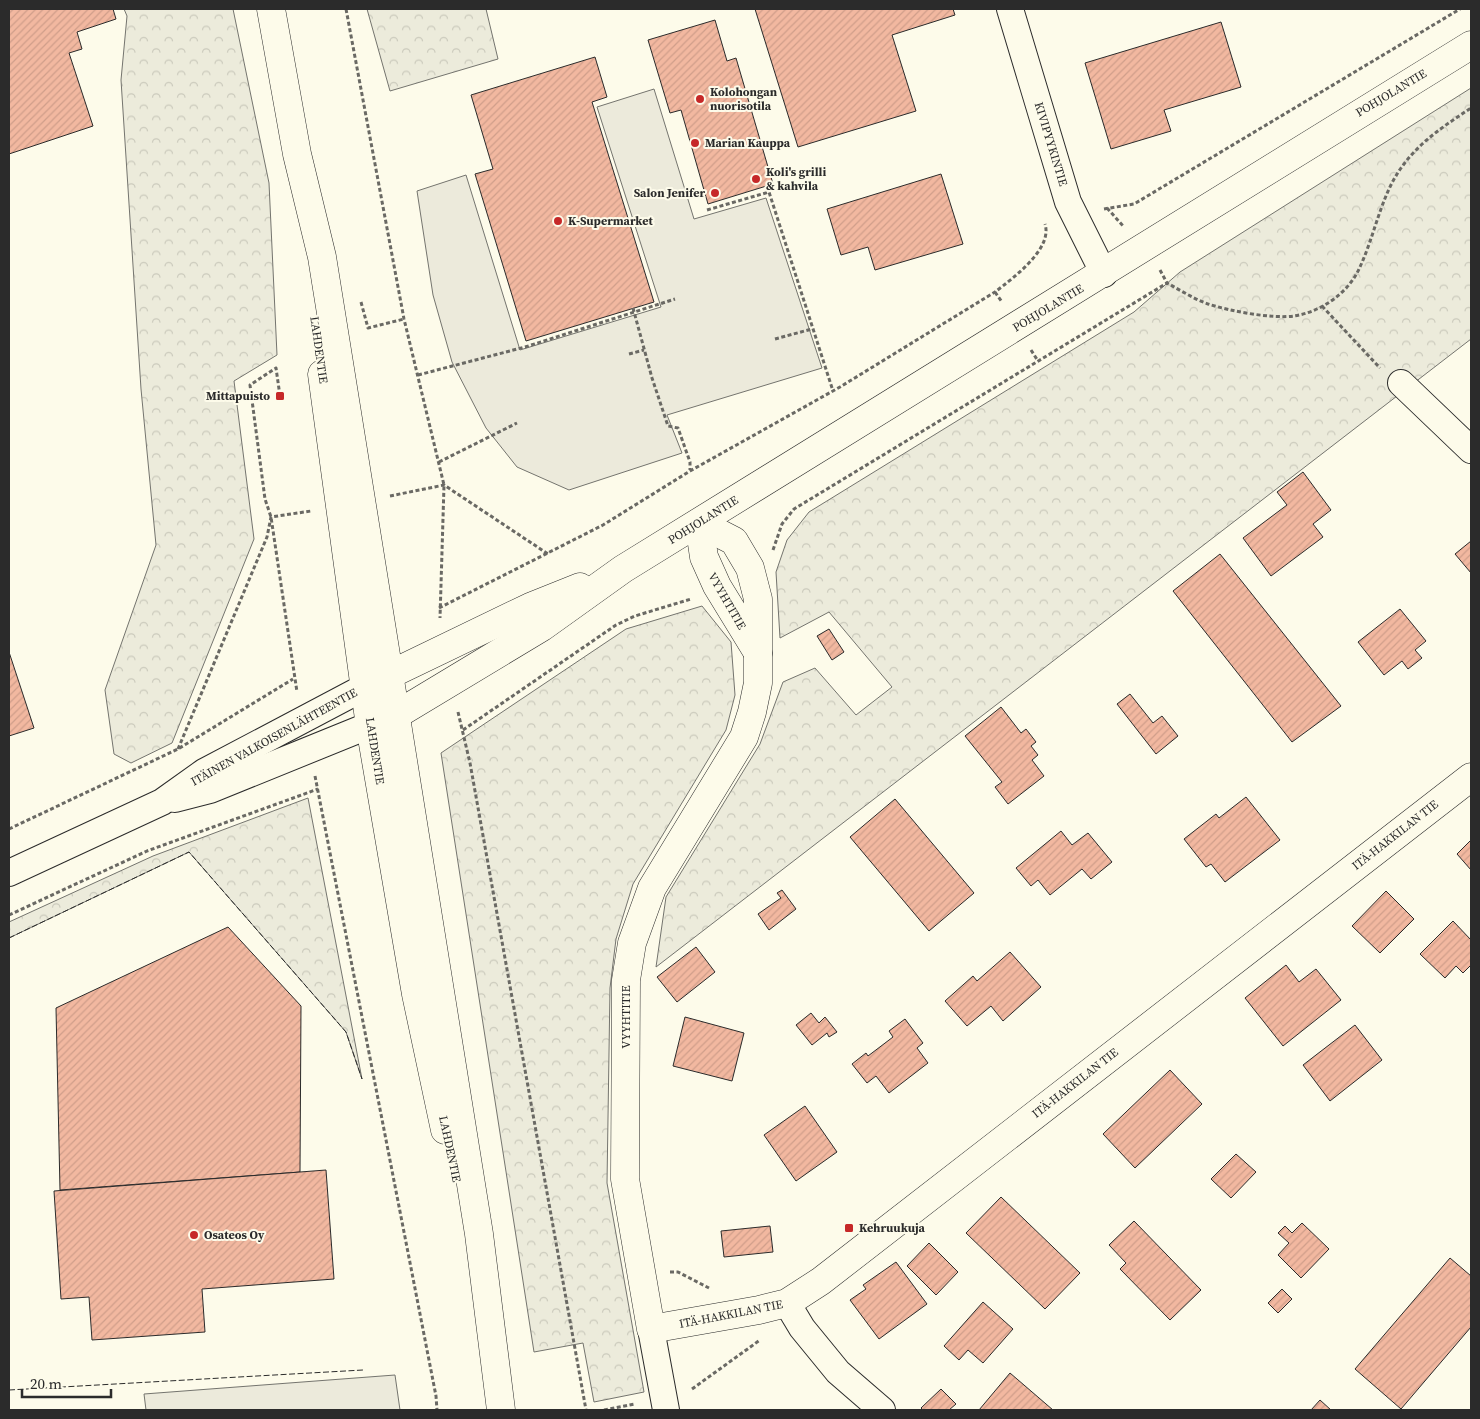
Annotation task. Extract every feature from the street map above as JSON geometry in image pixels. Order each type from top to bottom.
[{"type":"street","name":"LAHDENTIE","points":[[270,9],[297,154],[322,257],[479,1234],[501,1410]]},
{"type":"street","name":"KIVIPYYKINTIE","points":[[1010,9],[1068,202],[1104,274]]},
{"type":"street","name":"POHJOLANTIE","points":[[396,715],[542,627],[623,569],[1104,274],[1471,44]]},
{"type":"street","name":"LAHDENTIE","points":[[297,154],[302,231],[370,726],[416,994],[491,1342]]},
{"type":"street","points":[[1401,383],[1471,450]]},
{"type":"street","name":"VYYHTITIE","points":[[700,523],[704,557],[717,586],[758,653]]},
{"type":"street","name":"VYYHTITIE","points":[[664,1402],[625,1179],[626,980],[632,943],[652,888],[744,737],[758,683],[758,599],[750,568],[734,540],[700,523]]},
{"type":"street","name":"POHJOLANTIE","points":[[389,675],[530,607],[623,569]]},
{"type":"street","name":"ITÄINEN VALKOISENLÄHTEENTIE","points":[[9,873],[162,802],[204,772],[389,675]]},
{"type":"street","name":"ITÄINEN VALKOISENLÄHTEENTIE","points":[[162,802],[210,790],[396,715]]},
{"type":"street","name":"ITÄ-HAKKILAN TIE","points":[[651,1329],[759,1310],[787,1303],[821,1281],[1471,776]]},
{"type":"street","points":[[787,1303],[802,1328],[838,1372],[882,1410]]},
{"type":"path","points":[[346,9],[404,319],[444,485],[438,608],[603,525],[690,471],[832,391],[995,292],[1019,273],[1040,250],[1048,232]]},
{"type":"path","points":[[1107,208],[1134,204],[1460,9]]},
{"type":"path","points":[[773,550],[782,524],[794,509],[1167,283],[1207,303],[1262,315],[1294,316],[1322,306],[1344,292],[1359,269],[1380,209],[1404,164],[1439,129],[1471,108]]},
{"type":"path","points":[[707,210],[769,192],[832,391]]},
{"type":"path","points":[[360,299],[368,328],[404,319]]},
{"type":"path","points":[[418,375],[525,347],[634,310],[675,299]]},
{"type":"path","points":[[1322,306],[1386,374],[1401,383]]},
{"type":"path","points":[[634,310],[644,350],[668,426],[678,428],[690,462],[690,471]]},
{"type":"path","points":[[775,340],[813,328]]},
{"type":"path","points":[[629,354],[644,350]]},
{"type":"path","points":[[280,396],[276,368],[250,385],[265,499],[271,517],[293,679],[298,699]]},
{"type":"path","points":[[438,462],[517,423]]},
{"type":"path","points":[[382,498],[444,485],[548,554]]},
{"type":"path","points":[[271,517],[314,511]]},
{"type":"path","points":[[178,749],[267,537],[271,517]]},
{"type":"path","points":[[586,1410],[463,730],[616,625],[635,616],[684,603]]},
{"type":"path","points":[[9,829],[178,749],[293,679]]},
{"type":"path","points":[[315,774],[434,1386],[437,1410]]},
{"type":"path","points":[[9,915],[147,851],[318,789]]},
{"type":"path","points":[[604,1410],[664,1402],[765,1337]]},
{"type":"green space","points":[[124,9],[233,9],[269,183],[277,355],[234,381],[254,539],[172,743],[131,763],[114,754],[105,690],[156,545],[141,389],[121,80],[127,16]]},
{"type":"green space","points":[[367,9],[486,9],[498,59],[390,91]]},
{"type":"green space","points":[[1471,88],[1471,339],[656,967],[666,897],[760,744],[783,682],[815,668],[856,715],[892,687],[829,612],[780,638],[776,572],[787,540],[809,512],[1134,312],[1180,272]]},
{"type":"green space","points":[[702,606],[731,642],[735,695],[726,730],[633,884],[616,939],[610,988],[607,1183],[644,1392],[594,1402],[583,1343],[534,1352],[441,753],[626,629]]},
{"type":"green space","points":[[308,798],[362,1079],[346,1032],[189,852],[9,938],[9,922],[153,856]]},
{"type":"shaded area","points":[[654,89],[694,219],[766,198],[822,368],[667,415],[682,453],[569,490],[517,467],[486,428],[452,362],[433,295],[417,191],[466,175],[520,350],[661,307],[597,107]]},
{"type":"shaded area","points":[[395,1375],[400,1410],[146,1410],[144,1394]]},
{"type":"building","points":[[9,9],[113,9],[116,19],[77,32],[82,49],[69,53],[93,126],[9,154]]},
{"type":"building","points":[[755,9],[953,9],[955,15],[892,35],[916,111],[798,147]]},
{"type":"building","points":[[715,20],[727,61],[736,58],[773,184],[708,204],[681,110],[670,113],[648,40]]},
{"type":"building","points":[[1221,22],[1241,87],[1164,110],[1171,131],[1111,149],[1085,63]]},
{"type":"building","points":[[595,57],[607,97],[592,102],[654,302],[526,341],[475,174],[493,169],[471,95]]},
{"type":"building","points":[[941,174],[963,244],[875,270],[868,247],[841,255],[827,209]]},
{"type":"building","points":[[1303,472],[1331,510],[1313,524],[1323,537],[1271,576],[1243,538],[1287,505],[1277,492]]},
{"type":"building","points":[[1471,541],[1471,573],[1455,554]]},
{"type":"building","points":[[1220,554],[1341,706],[1292,742],[1173,591]]},
{"type":"building","points":[[1400,609],[1426,641],[1415,650],[1422,658],[1408,669],[1402,661],[1384,675],[1358,642]]},
{"type":"building","points":[[829,629],[844,652],[832,660],[817,636]]},
{"type":"building","points":[[9,652],[34,728],[9,736]]},
{"type":"building","points":[[1130,694],[1153,723],[1162,716],[1178,736],[1156,754],[1117,704]]},
{"type":"building","points":[[1001,707],[1021,733],[1026,729],[1036,742],[1031,746],[1038,755],[1032,760],[1044,776],[1008,804],[995,787],[1002,782],[965,736]]},
{"type":"building","points":[[1246,797],[1280,840],[1225,882],[1211,864],[1206,867],[1184,839],[1216,814],[1219,818]]},
{"type":"building","points":[[895,799],[974,893],[929,931],[850,837]]},
{"type":"building","points":[[1061,831],[1072,845],[1088,833],[1112,862],[1091,879],[1082,869],[1050,895],[1038,880],[1031,886],[1016,868]]},
{"type":"building","points":[[1471,840],[1471,870],[1457,854]]},
{"type":"building","points":[[782,890],[796,909],[769,930],[758,914],[781,898],[777,893]]},
{"type":"building","points":[[1386,891],[1414,919],[1380,953],[1352,926]]},
{"type":"building","points":[[1453,921],[1471,940],[1471,965],[1463,973],[1456,966],[1445,978],[1420,954]]},
{"type":"building","points":[[228,927],[301,1006],[300,1172],[60,1190],[56,1008]]},
{"type":"building","points":[[696,947],[715,972],[677,1002],[657,977]]},
{"type":"building","points":[[1010,952],[1041,987],[1003,1021],[991,1006],[967,1026],[945,1001],[973,976],[977,981]]},
{"type":"building","points":[[1286,965],[1299,982],[1316,969],[1341,1000],[1283,1046],[1245,998]]},
{"type":"building","points":[[811,1013],[819,1023],[825,1017],[837,1032],[829,1037],[827,1033],[812,1045],[796,1025]]},
{"type":"building","points":[[685,1017],[744,1033],[732,1081],[673,1066]]},
{"type":"building","points":[[905,1019],[923,1043],[917,1048],[928,1063],[889,1093],[876,1076],[867,1083],[852,1064],[866,1053],[868,1056],[893,1037],[889,1031]]},
{"type":"building","points":[[1355,1025],[1382,1060],[1330,1101],[1303,1065]]},
{"type":"building","points":[[1170,1070],[1202,1104],[1135,1168],[1103,1134]]},
{"type":"building","points":[[805,1106],[837,1152],[796,1181],[764,1135]]},
{"type":"building","points":[[1236,1154],[1256,1172],[1231,1198],[1211,1179]]},
{"type":"building","name":"Osateos Oy","points":[[326,1170],[334,1279],[202,1289],[205,1332],[92,1340],[89,1297],[61,1299],[54,1191]]},
{"type":"building","points":[[1001,1197],[1080,1273],[1045,1309],[966,1233]]},
{"type":"building","points":[[1134,1221],[1201,1290],[1170,1320],[1120,1269],[1126,1263],[1109,1245]]},
{"type":"building","points":[[1302,1223],[1329,1249],[1301,1278],[1278,1255],[1289,1243],[1278,1233],[1285,1226],[1292,1233]]},
{"type":"building","points":[[770,1226],[773,1252],[724,1257],[721,1231]]},
{"type":"building","points":[[929,1243],[958,1272],[936,1295],[907,1266]]},
{"type":"building","points":[[1450,1258],[1471,1276],[1471,1327],[1401,1409],[1355,1369]]},
{"type":"building","points":[[896,1262],[927,1304],[879,1339],[850,1300],[866,1289],[863,1285]]},
{"type":"building","points":[[1282,1289],[1292,1299],[1278,1313],[1268,1303]]},
{"type":"building","points":[[983,1302],[1013,1329],[983,1363],[968,1350],[959,1360],[944,1346]]},
{"type":"building","points":[[1010,1373],[1053,1410],[979,1410]]},
{"type":"building","points":[[941,1389],[956,1404],[949,1410],[923,1410],[921,1408]]},
{"type":"building","points":[[1320,1400],[1331,1410],[1311,1410]]},
{"type":"fence","points":[[9,938],[189,852],[346,1032],[362,1079]]},
{"type":"fence","points":[[9,1390],[363,1370]]},
{"type":"place","name":"Kolohongan nuorisotila","points":[[700,99]]},
{"type":"place","name":"Marian Kauppa","points":[[695,143]]},
{"type":"place","name":"Koli's grilli & kahvila","points":[[756,179]]},
{"type":"place","name":"Salon Jenifer","points":[[715,193]]},
{"type":"place","name":"K-Supermarket","points":[[558,221]]},
{"type":"place","name":"Mittapuisto","points":[[280,396]]},
{"type":"place","name":"Kehruukuja","points":[[849,1228]]},
{"type":"place","name":"Osateos Oy","points":[[194,1235]]}]
